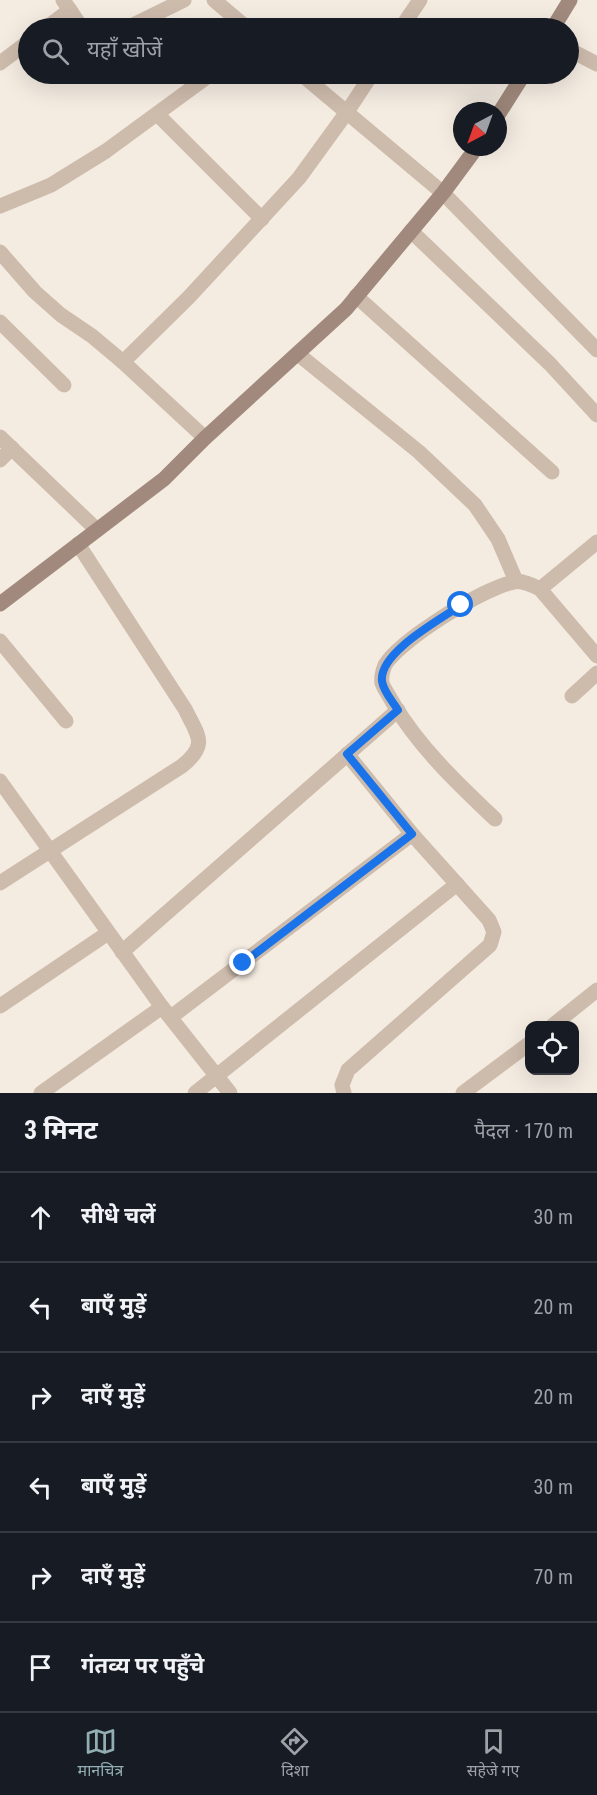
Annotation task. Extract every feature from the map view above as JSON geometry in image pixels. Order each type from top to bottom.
[{"type":"main road","points":[[559,18],[570,0]]},
{"type":"main road","points":[[506,102],[518,84]]},
{"type":"main road","points":[[0,604],[164,479],[205,438],[346,309],[443,193],[470,156]]},
{"type":"street","points":[[147,18],[184,0]]},
{"type":"street","points":[[214,0],[235,18]]},
{"type":"street","points":[[408,18],[420,0]]},
{"type":"street","points":[[55,18],[67,5],[75,18]]},
{"type":"street","points":[[0,63],[18,50]]},
{"type":"street","points":[[579,55],[597,64]]},
{"type":"street","points":[[0,206],[51,184],[106,151],[198,84]]},
{"type":"street","points":[[313,84],[443,193],[597,350]]},
{"type":"street","points":[[123,362],[189,297],[299,178],[365,84]]},
{"type":"street","points":[[157,114],[262,219]]},
{"type":"street","points":[[411,231],[550,363],[597,415]]},
{"type":"street","points":[[0,252],[35,292],[61,315],[92,336],[123,362],[205,438]]},
{"type":"street","points":[[356,296],[552,472]]},
{"type":"street","points":[[0,322],[64,385]]},
{"type":"street","points":[[298,354],[419,452],[475,505],[498,540],[516,581]]},
{"type":"street","points":[[0,437],[97,530]]},
{"type":"street","points":[[0,460],[12,448]]},
{"type":"street","points":[[540,589],[597,542]]},
{"type":"street","points":[[0,883],[48,850],[182,766],[195,755],[200,747],[198,735],[185,709],[78,544]]},
{"type":"street","points":[[495,819],[426,749],[398,710],[382,684],[382,671],[386,663],[409,641],[461,605],[516,581],[540,589],[597,656]]},
{"type":"street","points":[[0,641],[66,721]]},
{"type":"street","points":[[572,696],[597,673]]},
{"type":"street","points":[[122,952],[398,710]]},
{"type":"street","points":[[344,1093],[342,1085],[348,1070],[490,945],[494,933],[489,920],[412,834],[347,754]]},
{"type":"street","points":[[0,781],[122,952],[230,1093]]},
{"type":"street","points":[[41,1093],[167,1012],[412,834]]},
{"type":"street","points":[[195,1093],[457,884]]},
{"type":"street","points":[[0,1006],[108,933]]},
{"type":"street","points":[[558,1021],[597,990]]},
{"type":"street","points":[[463,1093],[525,1047]]},
{"type":"route","points":[[243,963],[412,834],[347,754],[398,710],[382,684],[382,671],[386,663],[409,641],[461,605]]}]
